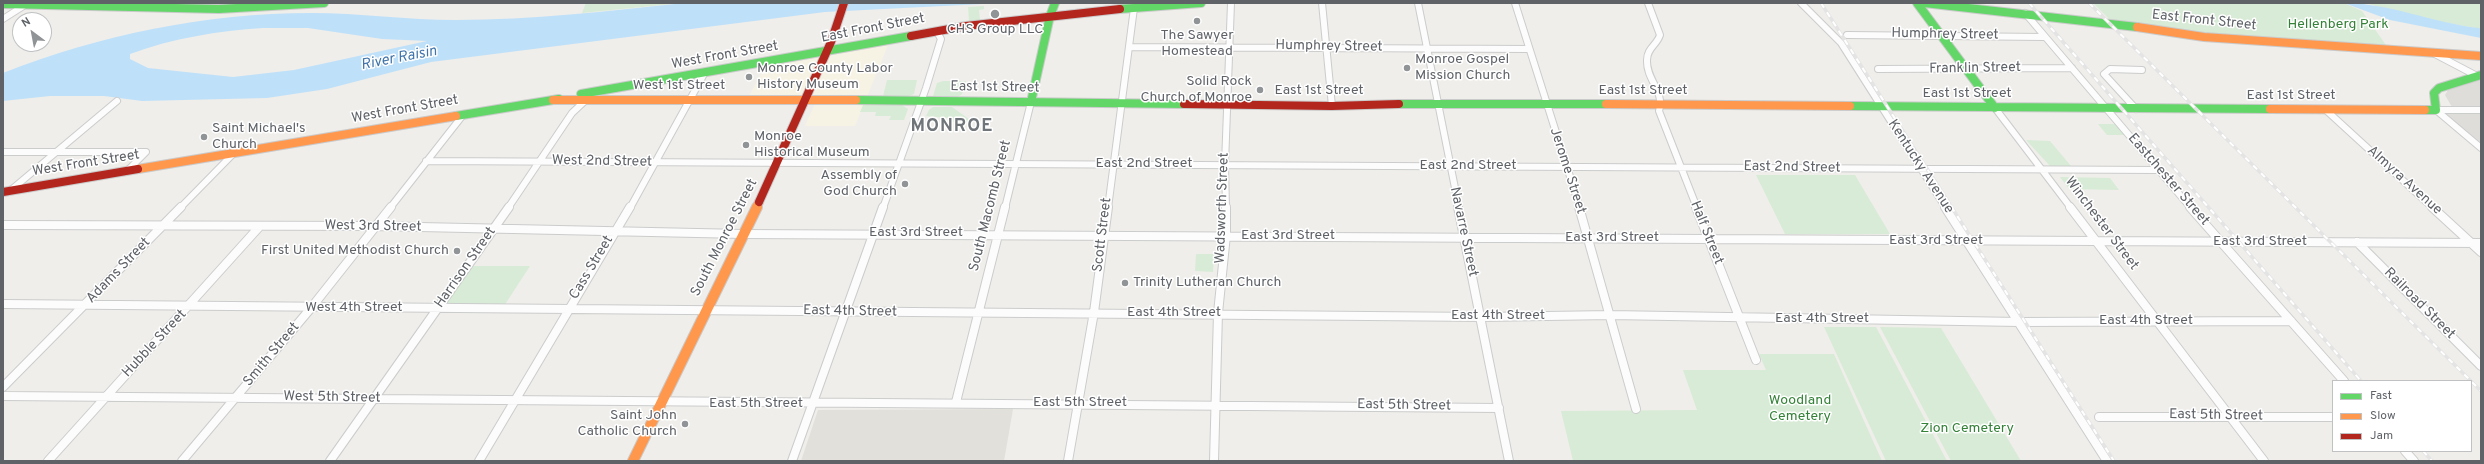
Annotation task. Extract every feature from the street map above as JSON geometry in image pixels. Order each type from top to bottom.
[{"type":"street","points":[[3,4],[219,9],[324,3]]},
{"type":"street","name":"South Monroe Street","points":[[633,461],[704,310],[778,162],[826,52],[844,3]]},
{"type":"street","name":"South Macomb Street","points":[[956,402],[978,313],[1000,234],[1050,16],[1055,3]]},
{"type":"street","name":"East Front Street","points":[[812,55],[937,32],[1050,16],[1201,3]]},
{"type":"street","name":"Wadsworth Street","points":[[1214,461],[1217,404],[1218,313],[1226,235],[1225,164],[1231,3]]},
{"type":"street","points":[[1322,3],[1332,106]]},
{"type":"street","name":"Navarre Street","points":[[1418,3],[1437,103],[1482,317],[1509,461]]},
{"type":"street","name":"Jerome Street","points":[[1515,3],[1589,238],[1636,409]]},
{"type":"street","name":"Half Street","points":[[1648,3],[1660,35],[1659,40],[1648,52],[1647,60],[1649,71],[1662,102],[1659,105],[1659,111],[1679,166],[1709,238],[1756,360]]},
{"type":"street","name":"Kentucky Avenue","points":[[1801,3],[1841,43],[2107,461]]},
{"type":"street","name":"Winchester Street","points":[[1917,3],[2156,321],[2264,461]]},
{"type":"street","name":"East Front Street","points":[[1924,3],[2025,13],[2204,37],[2481,56]]},
{"type":"street","points":[[3,19],[13,11],[30,4]]},
{"type":"street","name":"Scott Street","points":[[1068,461],[1094,312],[1123,103],[1134,8]]},
{"type":"street","name":"Eastchester Street","points":[[2025,13],[2158,170],[2343,380]]},
{"type":"street","points":[[792,461],[941,39],[937,32]]},
{"type":"street","name":"Humphrey Street","points":[[1847,34],[2044,37]]},
{"type":"street","name":"Humphrey Street","points":[[1130,47],[1327,46],[1427,49],[1529,49]]},
{"type":"street","points":[[2433,53],[2479,75]]},
{"type":"street","name":"West Front Street","points":[[7,191],[553,100],[812,55]]},
{"type":"street","name":"Franklin Street","points":[[1878,69],[1966,70],[2072,68]]},
{"type":"street","points":[[2136,110],[2104,74],[2110,69],[2142,70]]},
{"type":"street","name":"Cass Street","points":[[479,461],[568,309],[657,162],[704,74]]},
{"type":"street","points":[[2479,75],[2439,88],[2434,93],[2436,110],[2481,148]]},
{"type":"street","name":"Harrison Street","points":[[330,461],[542,161],[572,113],[587,99],[612,90]]},
{"type":"street","name":"West 1st Street","points":[[553,100],[690,99],[805,101]]},
{"type":"street","name":"East 1st Street","points":[[805,101],[920,100],[1332,106],[1437,103],[2107,110],[2481,110]]},
{"type":"street","points":[[7,191],[57,153],[117,101]]},
{"type":"street","name":"Almyra Avenue","points":[[2327,111],[2481,252]]},
{"type":"street","name":"Smith Street","points":[[182,461],[311,308],[374,226],[463,115]]},
{"type":"street","points":[[3,152],[146,152],[126,172]]},
{"type":"street","name":"Adams Street","points":[[3,387],[233,154]]},
{"type":"street","name":"West 2nd Street","points":[[426,161],[778,162]]},
{"type":"street","name":"East 2nd Street","points":[[778,162],[1450,166],[1565,165],[1922,170],[2158,170]]},
{"type":"street","name":"West 3rd Street","points":[[3,225],[374,226],[743,234]]},
{"type":"street","name":"Hubble Street","points":[[48,461],[189,307],[260,226]]},
{"type":"street","name":"East 3rd Street","points":[[743,234],[1104,234],[2098,242],[2481,243]]},
{"type":"street","name":"Railroad Street","points":[[2357,242],[2481,366]]},
{"type":"street","name":"West 4th Street","points":[[3,304],[189,307],[704,310]]},
{"type":"street","name":"East 4th Street","points":[[704,310],[978,313],[1218,313],[1482,317],[1611,315],[1739,319],[2019,322],[2291,321]]},
{"type":"street","name":"West 5th Street","points":[[3,396],[237,396],[660,403]]},
{"type":"street","name":"East 5th Street","points":[[660,403],[812,404],[956,402],[1499,408]]},
{"type":"street","name":"East 5th Street","points":[[2099,416],[2332,417]]},
{"type":"street","points":[[2406,452],[2414,461]]},
{"type":"shaded area","points":[[888,45],[855,126],[805,126],[818,97],[749,96],[765,67]]},
{"type":"shaded area","points":[[2481,80],[2481,143],[2445,114],[2456,114],[2445,95],[2448,90]]},
{"type":"shaded area","points":[[1013,409],[1004,461],[801,461],[818,410]]},
{"type":"green space","points":[[586,3],[682,3],[582,13]]},
{"type":"green space","name":"Hellenberg Park","points":[[2093,3],[2344,3],[2362,11],[2388,48],[2217,35],[2113,23]]},
{"type":"green space","name":"Hellenberg Park","points":[[2365,3],[2481,3],[2481,29],[2425,19]]},
{"type":"green space","points":[[984,6],[984,9],[979,10],[980,20],[969,21],[968,7]]},
{"type":"green space","points":[[887,80],[917,80],[914,94],[909,96],[883,96]]},
{"type":"green space","points":[[943,81],[966,81],[962,94],[958,97],[933,96],[937,83]]},
{"type":"green space","points":[[863,105],[902,105],[908,109],[904,120],[889,120],[891,116],[875,116],[876,112],[860,112]]},
{"type":"green space","points":[[933,107],[952,107],[973,122],[947,122],[948,118],[926,116],[929,110]]},
{"type":"green space","points":[[2098,124],[2116,124],[2125,135],[2107,135]]},
{"type":"green space","points":[[2026,140],[2050,141],[2071,166],[2050,166]]},
{"type":"green space","points":[[1756,175],[1855,175],[1890,234],[1785,234]]},
{"type":"green space","points":[[2060,177],[2110,178],[2119,190],[2069,189]]},
{"type":"green space","points":[[1196,254],[1214,254],[1213,272],[1195,271]]},
{"type":"green space","points":[[471,266],[530,266],[504,306],[447,305],[447,299]]},
{"type":"green space","points":[[1824,327],[1876,327],[1947,461],[1886,461]]},
{"type":"green space","name":"Zion Cemetery","points":[[1880,327],[1941,328],[2021,461],[1951,461]]},
{"type":"green space","name":"Woodland Cemetery","points":[[1759,354],[1834,354],[1882,461],[1573,461],[1561,411],[1697,410],[1683,370],[1766,370]]},
{"type":"water","name":"River Raisin","points":[[684,3],[1002,3],[825,12],[431,62],[327,89],[267,98],[142,101],[104,96],[50,96],[3,101],[3,73],[115,37],[193,22],[232,17],[311,13],[438,20],[484,20],[570,14]],"holes":[[[263,28],[308,28],[382,39],[427,41],[294,70],[233,77],[148,68],[130,59],[130,54],[146,48],[196,36]]]},
{"type":"water","points":[[2344,3],[2378,6],[2445,22],[2479,28],[2481,29],[2481,38],[2390,20]]},
{"type":"railway","points":[[1821,3],[2114,461]]},
{"type":"railway","points":[[2029,3],[2360,380]]},
{"type":"railway","points":[[2089,3],[2470,380]]},
{"type":"railway","points":[[2472,382],[2481,391]]},
{"type":"railway","points":[[2424,452],[2432,461]]},
{"type":"traffic: fast","points":[[3,4],[219,9],[324,3]]},
{"type":"traffic: fast","points":[[1031,102],[1050,16],[1055,3]]},
{"type":"traffic: fast","points":[[1120,9],[1201,3]]},
{"type":"traffic: fast","points":[[1917,3],[1995,108]]},
{"type":"traffic: fast","points":[[1924,3],[2137,27]]},
{"type":"traffic: fast","points":[[581,94],[911,36]]},
{"type":"traffic: fast","points":[[2425,110],[2436,110],[2434,93],[2439,88],[2481,75]]},
{"type":"traffic: fast","points":[[456,116],[559,99]]},
{"type":"traffic: fast","points":[[856,100],[1184,104]]},
{"type":"traffic: fast","points":[[1399,104],[1606,104]]},
{"type":"traffic: fast","points":[[1850,106],[2270,109]]},
{"type":"traffic: slow","points":[[2137,27],[2204,37],[2481,56]]},
{"type":"traffic: slow","points":[[553,100],[856,100]]},
{"type":"traffic: slow","points":[[1606,104],[1850,106]]},
{"type":"traffic: slow","points":[[2270,109],[2425,110]]},
{"type":"traffic: slow","points":[[138,169],[456,116]]},
{"type":"traffic: slow","points":[[633,461],[759,202]]},
{"type":"traffic: jam","points":[[759,202],[831,42],[844,3]]},
{"type":"traffic: jam","points":[[911,36],[966,26],[1120,9]]},
{"type":"traffic: jam","points":[[1184,104],[1332,106],[1399,104]]},
{"type":"traffic: jam","points":[[3,192],[138,169]]},
{"type":"place","name":"CHS Group LLC","points":[[995,14]]},
{"type":"place","name":"The Sawyer Homestead","points":[[1197,21]]},
{"type":"place","name":"Monroe Gospel Mission Church","points":[[1407,68]]},
{"type":"place","name":"Monroe County Labor History Museum","points":[[749,77]]},
{"type":"place","name":"Solid Rock Church of Monroe","points":[[1260,90]]},
{"type":"place","name":"Saint Michael's Church","points":[[204,137]]},
{"type":"place","name":"Monroe Historical Museum","points":[[746,145]]},
{"type":"place","name":"Assembly of God Church","points":[[905,184]]},
{"type":"place","name":"First United Methodist Church","points":[[457,251]]},
{"type":"place","name":"Trinity Lutheran Church","points":[[1125,283]]},
{"type":"place","name":"Saint John Catholic Church","points":[[685,424]]},
{"type":"district","name":"MONROE","points":[[952,127]]}]
